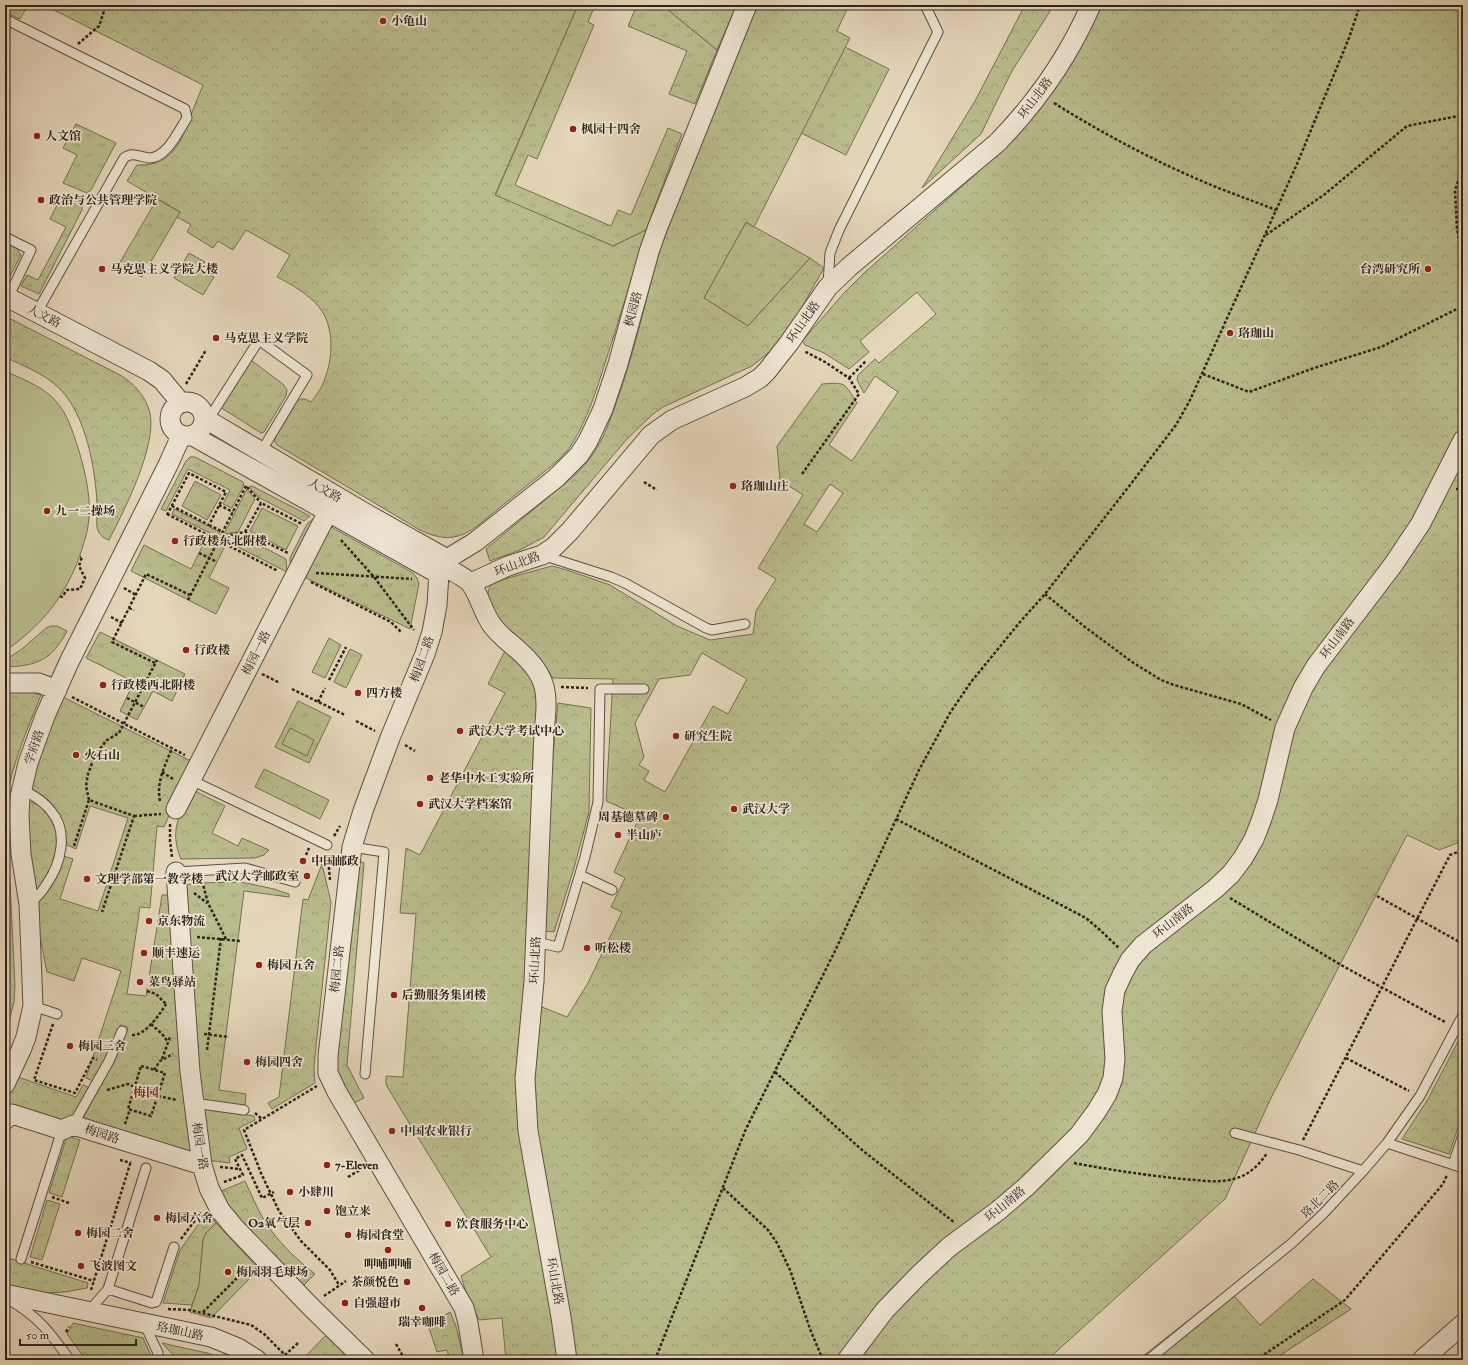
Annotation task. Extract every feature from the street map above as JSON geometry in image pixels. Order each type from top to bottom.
[{"type":"street","name":"枫园路","points":[[443,566],[556,478],[579,455],[596,427],[618,364],[649,252],[657,229],[747,5]]},
{"type":"street","name":"环山北路","points":[[567,1360],[561,1317],[528,1131],[524,1080],[534,981],[544,733],[547,705],[540,674],[533,663],[489,622],[471,583],[508,566],[542,555],[564,538],[651,435],[672,420],[745,387],[760,378],[789,343],[828,287],[849,267],[997,143],[1013,126],[1039,94],[1068,52],[1092,5]]},
{"type":"street","name":"人文路","points":[[6,297],[149,371],[162,380],[179,400]]},
{"type":"street","points":[[187,436],[202,429],[206,419],[196,404],[179,400],[170,416],[172,428],[187,436],[329,509]]},
{"type":"street","name":"人文路","points":[[206,419],[261,452],[329,509],[443,566]]},
{"type":"street","name":"学府路","points":[[5,1084],[21,1050],[28,1029],[33,1006],[29,904],[22,854],[19,805],[22,789],[36,740],[69,662],[168,465],[187,436]]},
{"type":"street","name":"环山南路","points":[[847,1360],[885,1310],[919,1275],[949,1247],[999,1210],[1027,1186],[1079,1135],[1096,1112],[1107,1094],[1113,1078],[1116,1059],[1112,1011],[1115,990],[1130,960],[1143,945],[1214,889],[1230,874],[1243,858],[1256,833],[1268,800],[1285,728],[1303,688],[1316,666],[1393,565],[1421,523],[1463,440]]},
{"type":"street","name":"梅园一路","points":[[167,814],[191,780],[329,509]]},
{"type":"street","points":[[443,566],[471,583]]},
{"type":"street","name":"梅园二路","points":[[443,566],[432,632],[425,654],[390,738],[363,811],[352,847],[328,1056],[328,1073],[337,1092],[464,1308],[474,1360]]},
{"type":"street","points":[[5,683],[39,683],[57,690]]},
{"type":"street","name":"梅园一路","points":[[176,872],[194,1103],[202,1165],[206,1180],[220,1210],[234,1227],[310,1306],[365,1360]]},
{"type":"street","name":"梅园路","points":[[5,1120],[9,1115],[16,1114],[68,1127],[202,1165]]},
{"type":"street","name":"珞珈山路","points":[[5,1296],[89,1311],[210,1337],[238,1348],[257,1360]]},
{"type":"street","points":[[1422,1360],[1462,1326]]},
{"type":"lane","points":[[828,287],[830,253],[839,230],[938,32],[925,5]]},
{"type":"lane","points":[[5,19],[185,109],[187,118],[165,151],[151,158],[132,154],[124,158],[37,312]]},
{"type":"lane","points":[[5,237],[32,250],[6,297]]},
{"type":"lane","points":[[206,419],[259,340],[307,375],[261,452]]},
{"type":"lane","points":[[542,555],[626,583],[706,628],[712,630],[745,624]]},
{"type":"lane","points":[[536,942],[558,948],[580,875],[598,802],[600,689],[644,690]]},
{"type":"lane","points":[[191,780],[327,845]]},
{"type":"lane","points":[[22,789],[41,801],[51,810],[58,823],[62,843],[52,876],[42,892],[29,904]]},
{"type":"lane","points":[[352,847],[384,852],[365,1074]]},
{"type":"lane","points":[[176,872],[245,868],[295,882]]},
{"type":"lane","points":[[580,875],[612,890]]},
{"type":"lane","points":[[33,1006],[57,1014]]},
{"type":"lane","name":"珞北二路","points":[[1148,1360],[1292,1243],[1323,1214],[1363,1171],[1387,1143],[1420,1096],[1463,1014]]},
{"type":"lane","points":[[21,1259],[42,1194],[68,1127],[95,1087],[109,1061],[122,1031]]},
{"type":"lane","points":[[194,1103],[244,1110]]},
{"type":"lane","points":[[1235,1133],[1298,1150],[1363,1171]]},
{"type":"lane","points":[[1453,1164],[1463,1135]]},
{"type":"lane","points":[[1387,1143],[1463,1168]]},
{"type":"lane","points":[[89,1311],[108,1289],[146,1168]]},
{"type":"lane","points":[[108,1289],[155,1303],[157,1301],[174,1247]]},
{"type":"lane","points":[[5,1296],[39,1321],[70,1360]]},
{"type":"lane","points":[[144,1323],[158,1353]]},
{"type":"path","points":[[70,51],[99,26],[106,5]]},
{"type":"path","points":[[655,1360],[745,1131],[835,951],[919,770],[950,713],[970,682],[1045,594],[1171,431],[1190,400],[1276,210],[1337,66],[1360,5]]},
{"type":"path","points":[[1039,94],[1083,120],[1170,166],[1216,187],[1276,210]]},
{"type":"path","points":[[1265,235],[1325,194],[1407,126],[1463,115]]},
{"type":"path","points":[[1463,167],[1455,190],[1457,229],[1463,261]]},
{"type":"path","points":[[1203,374],[1249,392],[1314,368],[1381,347],[1463,306]]},
{"type":"path","points":[[789,343],[825,362],[849,378],[859,394],[802,474]]},
{"type":"path","points":[[179,400],[206,350]]},
{"type":"path","points":[[849,378],[866,361]]},
{"type":"path","points":[[209,525],[226,492],[189,473],[167,515],[296,575],[391,622],[401,632]]},
{"type":"path","points":[[188,600],[248,481]]},
{"type":"path","points":[[644,482],[657,490]]},
{"type":"path","points":[[246,486],[261,503],[303,525],[300,531]]},
{"type":"path","points":[[246,532],[261,503]]},
{"type":"path","points":[[219,505],[233,512]]},
{"type":"path","points":[[172,506],[223,532]]},
{"type":"path","points":[[329,509],[374,577],[414,630]]},
{"type":"path","points":[[220,537],[246,532],[288,554],[291,548]]},
{"type":"path","points":[[199,554],[217,562]]},
{"type":"path","points":[[80,557],[82,557],[79,566],[85,578],[91,580]]},
{"type":"path","points":[[155,663],[112,642],[146,574],[190,595]]},
{"type":"path","points":[[296,575],[418,579]]},
{"type":"path","points":[[80,589],[85,578]]},
{"type":"path","points":[[120,586],[136,595]]},
{"type":"path","points":[[60,596],[62,597],[67,590],[80,589],[85,591]]},
{"type":"path","points":[[1045,594],[1085,627],[1132,662],[1160,680],[1241,704],[1285,728]]},
{"type":"path","points":[[129,608],[134,610]]},
{"type":"path","points":[[105,614],[122,623]]},
{"type":"path","points":[[329,680],[346,647]]},
{"type":"path","points":[[72,853],[89,800],[86,786],[88,774],[95,755],[107,740],[119,733],[157,660]]},
{"type":"path","points":[[266,667],[263,674],[280,683]]},
{"type":"path","points":[[544,687],[600,689]]},
{"type":"path","points":[[318,702],[325,688]]},
{"type":"path","points":[[292,689],[344,715]]},
{"type":"path","points":[[126,698],[144,707]]},
{"type":"path","points":[[76,699],[188,756]]},
{"type":"path","points":[[356,721],[368,727]]},
{"type":"path","points":[[408,747],[415,751]]},
{"type":"path","points":[[172,748],[162,772],[159,793],[167,814],[171,854],[176,872]]},
{"type":"path","points":[[89,800],[134,816],[167,814]]},
{"type":"path","points":[[102,912],[134,816]]},
{"type":"path","points":[[896,820],[1086,918],[1130,960]]},
{"type":"path","points":[[327,845],[330,887]]},
{"type":"path","points":[[1298,1150],[1450,855],[1463,850]]},
{"type":"path","points":[[203,884],[208,903],[226,939]]},
{"type":"path","points":[[1214,889],[1382,988],[1456,1028]]},
{"type":"path","points":[[1377,896],[1463,944]]},
{"type":"path","points":[[200,936],[242,941]]},
{"type":"path","points":[[206,1056],[221,938]]},
{"type":"path","points":[[147,991],[156,994],[170,1010]]},
{"type":"path","points":[[122,1031],[135,1035],[142,1032],[151,1024],[166,1004]]},
{"type":"path","points":[[57,1014],[34,1080],[75,1093],[93,1058]]},
{"type":"path","points":[[151,1024],[168,1042]]},
{"type":"path","points":[[154,1070],[162,1059],[188,1039],[209,1035],[229,1037]]},
{"type":"path","points":[[1346,1058],[1420,1096]]},
{"type":"path","points":[[141,1066],[165,1073],[151,1116],[128,1108],[135,1087],[141,1066]]},
{"type":"path","points":[[775,1072],[862,1150],[968,1233]]},
{"type":"path","points":[[95,1087],[105,1091],[128,1084],[135,1087]]},
{"type":"path","points":[[318,1086],[244,1130],[270,1194],[280,1213],[301,1241],[330,1270],[340,1284]]},
{"type":"path","points":[[254,1112],[262,1119]]},
{"type":"path","points":[[243,1174],[234,1160],[242,1155],[262,1198],[274,1192]]},
{"type":"path","points":[[1055,1159],[1114,1171],[1209,1181],[1237,1178],[1245,1175],[1265,1157]]},
{"type":"path","points":[[21,1259],[94,1281],[132,1164],[132,1159]]},
{"type":"path","points":[[120,1160],[132,1164]]},
{"type":"path","points":[[348,1177],[365,1167]]},
{"type":"path","points":[[1256,1360],[1345,1300],[1443,1184]]},
{"type":"path","points":[[723,1188],[768,1230],[777,1243],[790,1270],[810,1329],[823,1360]]},
{"type":"path","points":[[42,1194],[69,1203]]},
{"type":"path","points":[[174,1247],[213,1197]]},
{"type":"path","points":[[280,1213],[284,1212]]},
{"type":"path","points":[[202,1312],[250,1266]]},
{"type":"path","points":[[335,1287],[346,1280]]},
{"type":"path","points":[[164,1309],[202,1312],[246,1323],[256,1328],[285,1355],[298,1342]]},
{"type":"path","points":[[66,1332],[69,1327]]},
{"type":"path","points":[[396,1344],[406,1360]]},
{"type":"green space","points":[[5,5],[28,5],[20,19],[5,12]]},
{"type":"green space","points":[[44,5],[578,5],[495,195],[613,246],[646,230],[595,393],[582,427],[567,451],[560,459],[480,524],[463,534],[454,537],[444,537],[420,530],[277,445],[275,438],[296,403],[302,399],[311,402],[321,387],[327,372],[331,353],[328,324],[319,307],[305,294],[277,277],[290,255],[246,230],[233,250],[218,241],[213,248],[187,232],[191,225],[177,217],[180,212],[127,181],[137,165],[151,164],[162,160],[171,153],[180,142],[203,85]]},
{"type":"green space","points":[[578,5],[595,5],[588,22],[594,25],[537,159],[528,155],[515,185],[611,226],[618,210],[631,215],[668,128],[682,134],[646,230],[613,246],[495,196]]},
{"type":"green space","points":[[637,5],[662,5],[717,50],[695,104],[669,94],[687,51],[628,26]]},
{"type":"green space","points":[[662,5],[737,5],[717,50]]},
{"type":"green space","points":[[756,5],[849,5],[837,31],[850,38],[754,227],[746,222],[704,298],[748,326],[810,258],[824,268],[787,333],[773,349],[752,366],[663,407],[653,414],[627,439],[544,537],[520,550],[490,561],[486,549],[575,475],[593,454],[604,434],[625,378],[665,233]]},
{"type":"green space","points":[[1025,5],[1054,5],[1012,71],[981,134],[922,188],[975,101]]},
{"type":"green space","points":[[1100,5],[1463,5],[1463,841],[1439,850],[1407,835],[1270,1100],[1225,1199],[1047,1360],[506,1360],[502,1318],[479,1320],[466,1292],[461,1276],[491,1257],[386,1085],[386,1076],[403,1077],[416,914],[400,913],[406,848],[420,855],[505,693],[488,684],[506,649],[529,674],[534,684],[537,704],[533,759],[527,1001],[567,1017],[588,983],[622,912],[611,907],[625,878],[614,872],[640,816],[606,801],[613,679],[553,678],[544,666],[501,623],[489,603],[489,589],[493,582],[552,566],[610,585],[677,626],[710,640],[753,634],[756,611],[776,579],[758,568],[803,495],[780,480],[777,446],[822,384],[841,384],[847,388],[857,403],[829,445],[852,461],[898,392],[875,376],[864,393],[857,380],[858,375],[875,359],[879,363],[936,314],[917,292],[860,341],[869,352],[849,369],[824,353],[805,345],[803,340],[844,293],[864,273],[1003,150],[1033,117],[1092,24]],"holes":[[[830,484],[843,493],[817,532],[804,524]],[[702,653],[747,679],[728,714],[713,706],[665,792],[644,780],[649,771],[639,765],[644,757],[635,723],[659,679],[690,675]]]},
{"type":"green space","points":[[845,47],[889,69],[846,155],[801,133]]},
{"type":"green space","points":[[76,124],[116,143],[91,190],[87,193],[63,183],[77,155],[63,148]]},
{"type":"green space","points":[[63,193],[81,202],[82,210],[39,294],[21,286],[27,275],[38,280],[66,227],[50,219]]},
{"type":"green space","points":[[157,199],[180,212],[142,277],[119,264]]},
{"type":"green space","points":[[746,222],[810,258],[748,326],[704,298]]},
{"type":"green space","points":[[5,242],[16,248],[21,255],[8,280],[5,280]]},
{"type":"green space","points":[[189,253],[205,262],[201,269],[214,277],[203,295],[174,278]]},
{"type":"green space","points":[[5,316],[120,375],[135,386],[146,401],[150,413],[151,427],[149,443],[138,478],[123,513],[109,540],[98,532],[94,474],[88,443],[83,427],[69,400],[60,389],[48,379],[5,357]]},
{"type":"green space","points":[[252,361],[283,384],[287,390],[286,396],[264,432],[261,433],[220,407]]},
{"type":"green space","name":"九一二操场","points":[[5,371],[32,383],[50,395],[60,405],[67,418],[82,460],[88,488],[89,517],[88,529],[82,549],[62,594],[31,630],[5,651]]},
{"type":"green space","points":[[190,457],[195,457],[243,482],[244,485],[232,508],[223,504],[230,490],[188,469],[166,511],[161,509],[186,461]]},
{"type":"green space","points":[[195,481],[221,495],[207,520],[182,506]]},
{"type":"green space","points":[[252,486],[310,516],[304,521],[258,497],[249,487]]},
{"type":"green space","points":[[247,489],[255,499],[238,532],[224,534]]},
{"type":"green space","points":[[262,508],[298,526],[286,550],[250,531]]},
{"type":"green space","points":[[174,509],[220,532],[219,534],[214,535],[172,514]]},
{"type":"green space","points":[[314,518],[318,520],[291,574],[290,558],[307,524]]},
{"type":"green space","points":[[326,524],[413,573],[417,578],[419,584],[410,629],[300,575]]},
{"type":"green space","points":[[240,535],[286,559],[287,572],[226,541],[224,537]]},
{"type":"green space","points":[[207,537],[225,546],[209,578],[229,588],[216,614],[131,571],[144,545],[191,569]]},
{"type":"green space","points":[[57,626],[67,631],[49,655],[35,663],[5,667],[5,660],[22,649],[46,628]]},
{"type":"green space","points":[[100,632],[185,674],[172,701],[153,691],[137,720],[120,711],[134,682],[86,658]]},
{"type":"green space","points":[[329,638],[341,645],[325,678],[312,672]]},
{"type":"green space","points":[[350,649],[362,655],[346,688],[334,682]]},
{"type":"green space","points":[[5,691],[26,691],[41,695],[16,761],[6,802],[15,985],[14,1002],[5,1038]]},
{"type":"green space","points":[[63,697],[193,762],[164,827],[157,826],[150,908],[140,907],[127,994],[146,996],[162,895],[173,895],[196,1156],[81,1122],[113,1063],[127,1031],[128,1027],[120,1025],[105,1059],[93,1081],[86,1078],[121,971],[82,958],[74,981],[47,972],[37,922],[37,902],[51,888],[64,856],[73,859],[60,899],[98,911],[128,818],[90,806],[76,849],[67,845],[61,817],[57,810],[46,799],[29,788],[35,765]]},
{"type":"green space","points":[[298,701],[331,717],[309,763],[275,747]]},
{"type":"green space","points":[[558,703],[591,708],[589,812],[574,868],[554,932],[543,931],[547,817]]},
{"type":"green space","points":[[290,728],[314,740],[307,756],[282,744]]},
{"type":"green space","points":[[264,769],[329,800],[320,819],[255,787]]},
{"type":"green space","points":[[193,790],[225,806],[212,833],[238,846],[242,838],[269,850],[264,855],[255,858],[181,859],[177,849],[176,840],[177,823]]},
{"type":"green space","points":[[28,803],[35,803],[44,810],[54,825],[57,837],[57,852],[52,867],[35,891],[32,891]]},
{"type":"green space","points":[[359,862],[363,862],[364,864],[347,1065],[364,1098],[354,1103],[336,1073],[354,891]]},
{"type":"green space","points":[[322,864],[331,902],[314,1066],[315,1083],[272,1109],[268,1103],[279,1097],[303,899],[308,900]]},
{"type":"green space","points":[[241,882],[274,889],[289,894],[289,897],[244,891],[219,1090],[246,1094],[245,1106],[199,1100],[183,885]]},
{"type":"green space","points":[[1463,1032],[1463,1113],[1449,1154],[1402,1139],[1428,1099]]},
{"type":"green space","points":[[15,1076],[76,1097],[83,1085],[90,1088],[69,1122],[5,1111],[5,1095]]},
{"type":"green space","points":[[199,1108],[254,1116],[255,1120],[239,1128],[247,1149],[229,1157],[230,1163],[205,1160]]},
{"type":"green space","points":[[67,1136],[80,1140],[62,1197],[49,1193]]},
{"type":"green space","points":[[245,1181],[269,1228],[287,1249],[315,1274],[302,1287],[237,1220],[219,1192]]},
{"type":"green space","points":[[47,1200],[60,1204],[42,1260],[30,1257]]},
{"type":"green space","points":[[209,1214],[216,1223],[206,1233],[203,1240],[199,1285],[192,1305],[163,1303],[180,1250],[205,1215]]},
{"type":"green space","name":"梅园羽毛球场","points":[[216,1223],[259,1269],[211,1318],[190,1312],[199,1285],[203,1240],[206,1233]]},
{"type":"green space","points":[[5,1257],[88,1283],[87,1288],[65,1292],[46,1293],[5,1286]]},
{"type":"green space","points":[[1313,1279],[1351,1309],[1273,1360],[1138,1360],[1228,1289],[1260,1325]]},
{"type":"green space","points":[[450,1312],[456,1326],[464,1360],[450,1360],[447,1350],[437,1352],[428,1325]]},
{"type":"green space","points":[[73,1323],[143,1338],[152,1358],[150,1360],[86,1360],[67,1334]]},
{"type":"green space","points":[[329,1332],[358,1360],[302,1360]]},
{"type":"green space","points":[[162,1343],[207,1353],[228,1360],[178,1360]]},
{"type":"place","name":"小龟山","points":[[383,21]]},
{"type":"place","name":"枫园十四舍","points":[[573,129]]},
{"type":"place","name":"人文馆","points":[[37,136]]},
{"type":"place","name":"政治与公共管理学院","points":[[41,200]]},
{"type":"place","name":"马克思主义学院大楼","points":[[102,269]]},
{"type":"place","name":"台湾研究所","points":[[1428,269]]},
{"type":"place","name":"珞珈山","points":[[1230,333]]},
{"type":"place","name":"马克思主义学院","points":[[216,338]]},
{"type":"place","name":"珞珈山庄","points":[[733,486]]},
{"type":"place","name":"九一二操场","points":[[47,511]]},
{"type":"place","name":"行政楼东北附楼","points":[[175,541]]},
{"type":"place","name":"行政楼","points":[[186,650]]},
{"type":"place","name":"行政楼西北附楼","points":[[103,685]]},
{"type":"place","name":"四方楼","points":[[358,693]]},
{"type":"place","name":"武汉大学考试中心","points":[[460,731]]},
{"type":"place","name":"研究生院","points":[[676,736]]},
{"type":"place","name":"火石山","points":[[76,755]]},
{"type":"place","name":"老华中水工实验所","points":[[430,778]]},
{"type":"place","name":"武汉大学档案馆","points":[[420,804]]},
{"type":"place","name":"武汉大学","points":[[734,809]]},
{"type":"place","name":"周基德墓碑","points":[[666,817]]},
{"type":"place","name":"半山庐","points":[[618,835]]},
{"type":"place","name":"中国邮政","points":[[303,861]]},
{"type":"place","name":"武汉大学邮政室","points":[[307,876]]},
{"type":"place","name":"文理学部第一教学楼","points":[[87,879]]},
{"type":"place","name":"京东物流","points":[[149,921]]},
{"type":"place","name":"听松楼","points":[[587,948]]},
{"type":"place","name":"顺丰速运","points":[[144,953]]},
{"type":"place","name":"梅园五舍","points":[[259,965]]},
{"type":"place","name":"菜鸟驿站","points":[[140,982]]},
{"type":"place","name":"后勤服务集团楼","points":[[394,995]]},
{"type":"place","name":"梅园三舍","points":[[70,1046]]},
{"type":"place","name":"梅园四舍","points":[[247,1062]]},
{"type":"place","name":"中国农业银行","points":[[392,1131]]},
{"type":"place","name":"7-Eleven","points":[[327,1165]]},
{"type":"place","name":"小肆川","points":[[290,1192]]},
{"type":"place","name":"饱立来","points":[[327,1211]]},
{"type":"place","name":"梅园六舍","points":[[157,1218]]},
{"type":"place","name":"O2氧气层","points":[[308,1223]]},
{"type":"place","name":"饮食服务中心","points":[[448,1224]]},
{"type":"place","name":"梅园二舍","points":[[78,1233]]},
{"type":"place","name":"梅园食堂","points":[[348,1235]]},
{"type":"place","name":"呷哺呷哺","points":[[388,1250]]},
{"type":"place","name":"飞波图文","points":[[81,1266]]},
{"type":"place","name":"梅园羽毛球场","points":[[228,1272]]},
{"type":"place","name":"茶颜悦色","points":[[407,1282]]},
{"type":"place","name":"自强超市","points":[[345,1303]]},
{"type":"place","name":"瑞幸咖啡","points":[[422,1308]]},
{"type":"district","name":"梅园","points":[[146,1092]]}]
